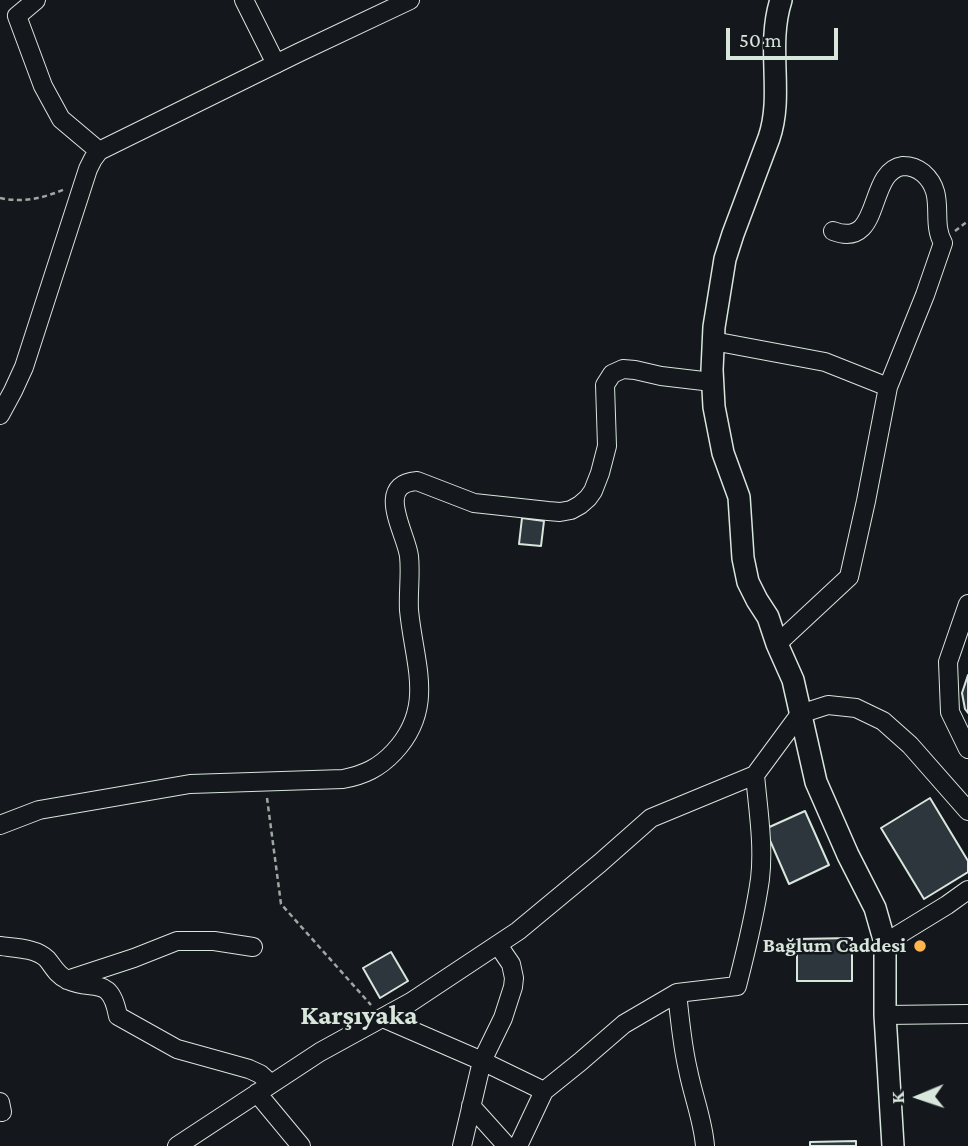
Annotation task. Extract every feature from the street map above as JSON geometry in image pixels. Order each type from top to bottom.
[{"type":"main road","points":[[781,0],[774,30],[773,123],[727,252],[717,306],[713,341],[714,407],[723,453],[739,497],[741,544],[748,582],[768,617],[793,680],[816,782],[875,908],[885,943],[885,1014],[894,1146]]},
{"type":"street","points":[[36,0],[17,16],[43,86],[61,119],[99,151]]},
{"type":"street","points":[[244,0],[276,64]]},
{"type":"street","points":[[0,415],[31,350],[40,314],[82,187],[90,164],[99,151],[410,0]]},
{"type":"street","points":[[777,644],[849,577],[888,387],[943,243],[939,235],[935,189],[922,172],[902,166],[890,171],[863,226],[853,233],[833,231]]},
{"type":"street","points":[[713,341],[825,362],[888,387]]},
{"type":"street","points":[[0,825],[39,810],[190,784],[343,779],[367,773],[379,766],[402,743],[410,730],[419,706],[421,691],[410,612],[409,557],[394,505],[395,495],[402,484],[416,481],[460,498],[492,506],[561,512],[571,510],[588,498],[600,474],[607,446],[605,385],[612,374],[623,369],[712,382]]},
{"type":"street","points":[[968,604],[948,662],[950,712],[968,749]]},
{"type":"street","points":[[177,1146],[320,1052],[411,1002],[518,931],[651,818],[755,775],[800,715],[828,705],[856,708],[883,721],[910,745],[968,811]]},
{"type":"street","points":[[518,1146],[544,1091],[624,1024],[677,993],[737,986],[751,931],[760,877],[761,839],[755,775]]},
{"type":"street","points":[[885,943],[968,890]]},
{"type":"street","points":[[67,980],[177,941],[214,941],[253,947]]},
{"type":"street","points":[[461,1146],[482,1061],[503,1018],[513,987],[514,978],[510,964],[498,944]]},
{"type":"street","points":[[0,946],[43,955],[67,980],[103,988],[115,1002],[118,1016],[177,1049],[260,1074],[264,1088],[301,1146]]},
{"type":"street","points":[[677,993],[684,1052],[704,1128],[705,1146]]},
{"type":"street","points":[[885,1014],[968,1014]]},
{"type":"street","points":[[383,1018],[544,1091]]},
{"type":"street","points":[[471,1105],[507,1146]]},
{"type":"path","points":[[0,198],[28,200],[82,187]]},
{"type":"path","points":[[264,781],[281,904],[383,1018]]},
{"type":"building","points":[[522,518],[544,521],[541,546],[519,544]]},
{"type":"building","points":[[968,675],[968,713],[962,693]]},
{"type":"building","points":[[930,798],[968,861],[968,872],[924,899],[881,828]]},
{"type":"building","points":[[805,811],[829,865],[789,884],[765,829]]},
{"type":"building","points":[[852,938],[852,981],[797,981],[797,939]]},
{"type":"building","points":[[391,952],[408,981],[380,998],[363,968]]},
{"type":"building","points":[[856,1141],[856,1146],[810,1146],[810,1142]]},
{"type":"place","name":"Bağlum Caddesi","points":[[920,946]]},
{"type":"district","name":"Karşıyaka","points":[[359,1015]]}]
